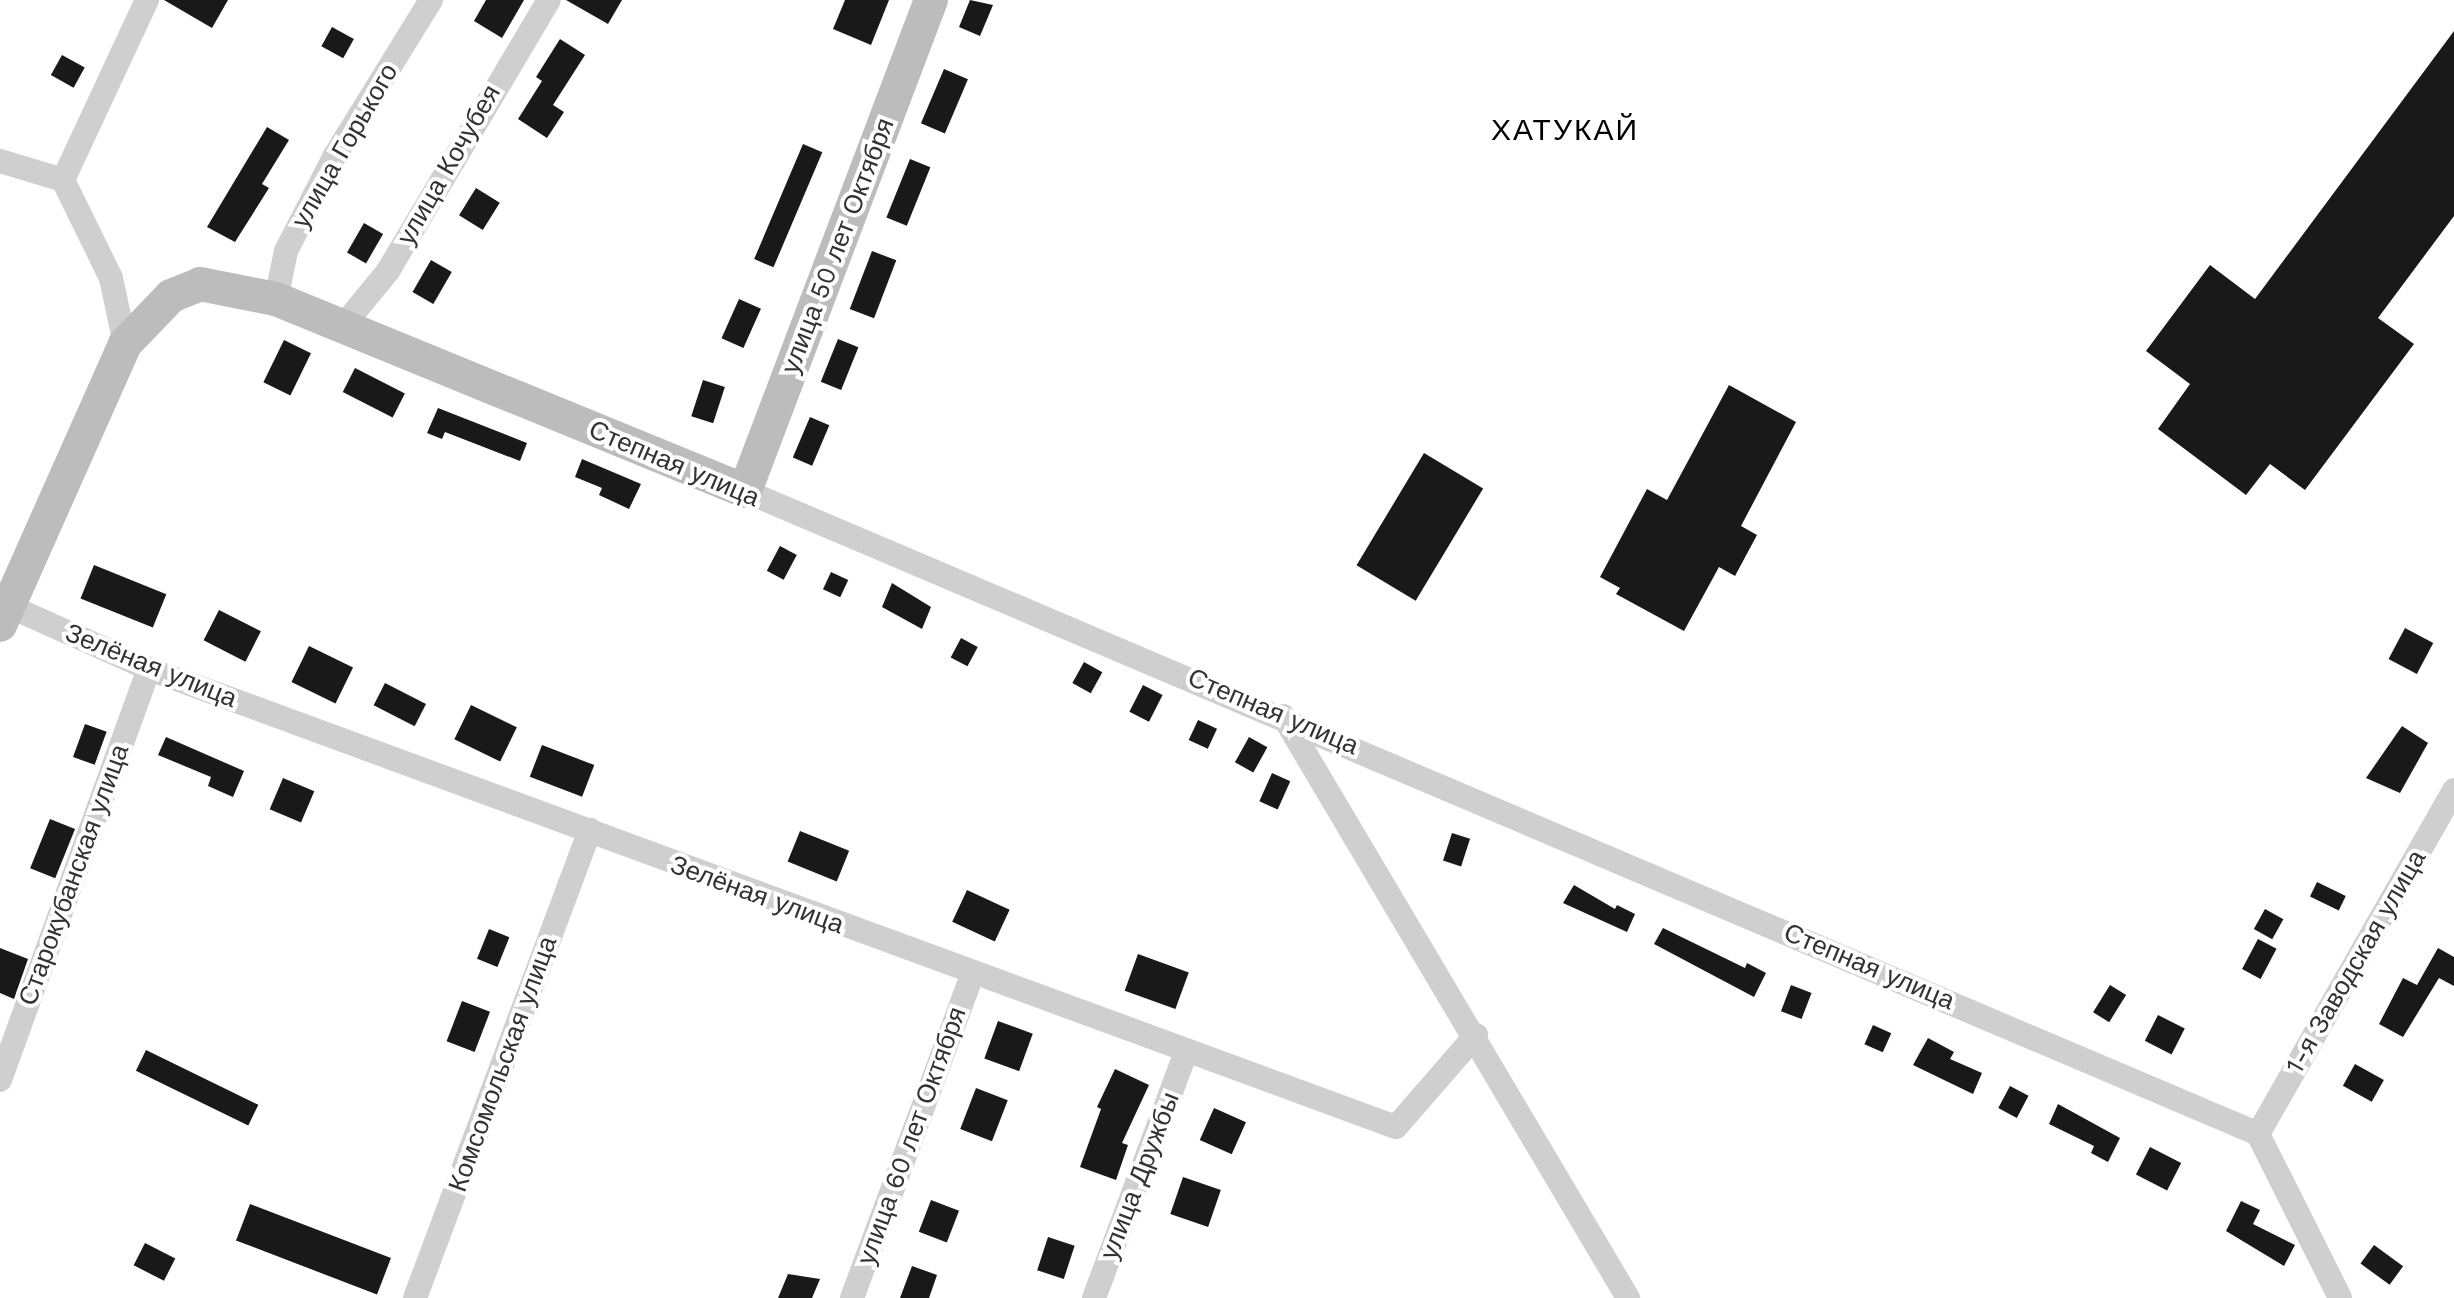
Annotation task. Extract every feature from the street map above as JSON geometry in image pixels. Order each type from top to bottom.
[{"type":"street","points":[[63,180],[147,0]]},
{"type":"street","name":"улица Горького","points":[[276,299],[286,251],[334,157],[431,0]]},
{"type":"street","name":"улица Кочубея","points":[[343,326],[388,271],[549,0]]},
{"type":"street","name":"улица 50 лет Октября","points":[[745,491],[931,0]]},
{"type":"street","points":[[0,161],[63,180],[111,278],[125,344]]},
{"type":"street","name":"Степная улица","points":[[4,616],[125,344],[171,296],[200,284],[276,299],[1283,716],[2258,1134]]},
{"type":"street","name":"Зелёная улица","points":[[4,616],[590,830],[1185,1054],[1396,1127],[1476,1035]]},
{"type":"street","name":"Старокубанская улица","points":[[0,1080],[149,669]]},
{"type":"street","points":[[1283,716],[1476,1035],[1628,1298]]},
{"type":"street","name":"1-я Заводская улица","points":[[2258,1134],[2454,790]]},
{"type":"street","name":"Комсомольская улица","points":[[415,1298],[590,830]]},
{"type":"street","name":"улица 60 лет Октября","points":[[852,1298],[972,975]]},
{"type":"street","name":"улица Дружбы","points":[[1094,1298],[1185,1054]]},
{"type":"street","points":[[2258,1134],[2340,1298]]},
{"type":"building","points":[[164,0],[228,0],[212,28]]},
{"type":"building","points":[[486,0],[524,0],[502,38],[474,21]]},
{"type":"building","points":[[566,0],[622,0],[608,24]]},
{"type":"building","points":[[845,0],[889,0],[871,45],[833,29]]},
{"type":"building","points":[[970,0],[993,5],[980,36],[959,27]]},
{"type":"building","points":[[332,27],[354,39],[343,58],[321,46]]},
{"type":"building","points":[[2454,31],[2454,216],[2378,318],[2414,344],[2305,490],[2270,464],[2246,495],[2158,429],[2190,384],[2146,351],[2210,265],[2255,299]]},
{"type":"building","points":[[560,39],[585,55],[553,105],[564,112],[547,138],[518,119],[542,81],[536,77]]},
{"type":"building","points":[[62,55],[85,68],[74,88],[51,75]]},
{"type":"building","points":[[944,69],[968,79],[945,133],[921,123]]},
{"type":"building","points":[[267,127],[289,140],[262,184],[269,188],[235,242],[207,227]]},
{"type":"building","points":[[803,144],[822,152],[773,267],[754,259]]},
{"type":"building","points":[[910,159],[930,167],[907,226],[886,217]]},
{"type":"building","points":[[476,188],[500,203],[483,230],[459,215]]},
{"type":"building","points":[[364,223],[383,234],[366,263],[347,252]]},
{"type":"building","points":[[872,251],[896,260],[874,318],[850,309]]},
{"type":"building","points":[[431,260],[452,272],[433,304],[412,292]]},
{"type":"building","points":[[739,299],[761,309],[743,348],[722,338]]},
{"type":"building","points":[[838,339],[858,347],[841,390],[821,382]]},
{"type":"building","points":[[284,340],[311,353],[290,395],[263,382]]},
{"type":"building","points":[[355,368],[405,393],[393,417],[343,392]]},
{"type":"building","points":[[703,380],[725,387],[713,423],[691,416]]},
{"type":"building","points":[[1729,385],[1796,422],[1741,526],[1757,535],[1735,576],[1719,567],[1684,631],[1616,594],[1620,588],[1600,577],[1647,489],[1667,500]]},
{"type":"building","points":[[438,408],[527,443],[520,461],[445,432],[442,439],[427,433]]},
{"type":"building","points":[[810,417],[829,425],[812,466],[793,458]]},
{"type":"building","points":[[1424,453],[1483,489],[1416,601],[1357,565]]},
{"type":"building","points":[[582,459],[641,484],[629,509],[599,495],[602,488],[575,477]]},
{"type":"building","points":[[780,546],[797,555],[784,580],[767,571]]},
{"type":"building","points":[[94,565],[166,594],[153,628],[81,598]]},
{"type":"building","points":[[831,572],[848,580],[840,597],[823,589]]},
{"type":"building","points":[[892,583],[931,607],[922,629],[882,607]]},
{"type":"building","points":[[219,610],[261,631],[245,662],[204,640]]},
{"type":"building","points":[[2405,628],[2433,643],[2417,674],[2389,659]]},
{"type":"building","points":[[961,638],[978,647],[967,666],[951,657]]},
{"type":"building","points":[[309,646],[353,667],[336,703],[291,682]]},
{"type":"building","points":[[1084,662],[1102,672],[1091,693],[1072,683]]},
{"type":"building","points":[[385,683],[426,704],[415,726],[374,705]]},
{"type":"building","points":[[1143,685],[1163,695],[1149,722],[1129,712]]},
{"type":"building","points":[[471,705],[517,727],[500,762],[454,739]]},
{"type":"building","points":[[1198,720],[1217,729],[1208,749],[1189,740]]},
{"type":"building","points":[[85,724],[107,732],[95,765],[73,757]]},
{"type":"building","points":[[2402,726],[2428,743],[2400,793],[2366,778]]},
{"type":"building","points":[[166,737],[244,771],[233,797],[208,786],[211,777],[158,755]]},
{"type":"building","points":[[1249,737],[1267,747],[1253,773],[1235,762]]},
{"type":"building","points":[[542,745],[594,765],[582,797],[530,777]]},
{"type":"building","points":[[1272,773],[1290,781],[1278,809],[1259,801]]},
{"type":"building","points":[[283,778],[314,791],[301,823],[270,809]]},
{"type":"building","points":[[50,819],[75,829],[55,878],[30,868]]},
{"type":"building","points":[[800,831],[849,851],[837,881],[788,862]]},
{"type":"building","points":[[1452,833],[1470,839],[1461,866],[1443,861]]},
{"type":"building","points":[[2317,882],[2346,896],[2339,910],[2310,896]]},
{"type":"building","points":[[1574,885],[1615,909],[1617,905],[1635,914],[1627,932],[1563,903]]},
{"type":"building","points":[[967,890],[1010,910],[995,942],[952,922]]},
{"type":"building","points":[[2265,909],[2283,919],[2272,939],[2254,929]]},
{"type":"building","points":[[1663,928],[1745,968],[1747,963],[1766,973],[1754,997],[1654,944]]},
{"type":"building","points":[[489,929],[509,937],[497,967],[477,959]]},
{"type":"building","points":[[2258,939],[2277,949],[2261,979],[2242,969]]},
{"type":"building","points":[[0,948],[28,959],[14,999],[0,993]]},
{"type":"building","points":[[2438,948],[2454,957],[2454,986],[2439,978],[2403,1037],[2379,1024],[2403,978],[2417,985]]},
{"type":"building","points":[[1138,954],[1189,972],[1175,1009],[1125,991]]},
{"type":"building","points":[[1791,985],[1812,993],[1802,1019],[1781,1011]]},
{"type":"building","points":[[2110,985],[2126,995],[2109,1022],[2093,1012]]},
{"type":"building","points":[[462,1001],[490,1012],[475,1052],[447,1041]]},
{"type":"building","points":[[2158,1015],[2185,1029],[2172,1054],[2145,1041]]},
{"type":"building","points":[[998,1021],[1033,1034],[1019,1071],[984,1059]]},
{"type":"building","points":[[1873,1025],[1891,1033],[1883,1052],[1864,1044]]},
{"type":"building","points":[[1928,1038],[1954,1052],[1950,1059],[1982,1073],[1973,1094],[1913,1065]]},
{"type":"building","points":[[146,1050],[258,1105],[248,1125],[136,1071]]},
{"type":"building","points":[[2355,1064],[2384,1080],[2372,1102],[2343,1086]]},
{"type":"building","points":[[1115,1069],[1149,1085],[1122,1143],[1128,1145],[1116,1180],[1080,1167],[1101,1109],[1097,1107]]},
{"type":"building","points":[[2010,1086],[2029,1096],[2017,1118],[1998,1108]]},
{"type":"building","points":[[976,1088],[1008,1100],[992,1141],[960,1129]]},
{"type":"building","points":[[2058,1104],[2120,1138],[2108,1162],[2091,1153],[2094,1146],[2049,1124]]},
{"type":"building","points":[[1214,1108],[1246,1122],[1232,1154],[1200,1140]]},
{"type":"building","points":[[2150,1147],[2181,1163],[2167,1191],[2136,1175]]},
{"type":"building","points":[[1183,1177],[1221,1190],[1208,1227],[1170,1214]]},
{"type":"building","points":[[931,1200],[959,1211],[947,1242],[919,1232]]},
{"type":"building","points":[[2241,1201],[2260,1210],[2253,1224],[2295,1245],[2284,1266],[2226,1231]]},
{"type":"building","points":[[250,1204],[391,1258],[377,1295],[236,1240]]},
{"type":"building","points":[[1048,1237],[1075,1246],[1064,1279],[1037,1270]]},
{"type":"building","points":[[145,1243],[175,1258],[164,1281],[134,1265]]},
{"type":"building","points":[[2374,1245],[2403,1266],[2390,1285],[2360,1264]]},
{"type":"building","points":[[912,1266],[937,1275],[929,1298],[900,1298]]},
{"type":"building","points":[[788,1274],[820,1279],[812,1298],[778,1298]]},
{"type":"district","name":"ХАТУКАЙ","points":[[1565,130]]}]
